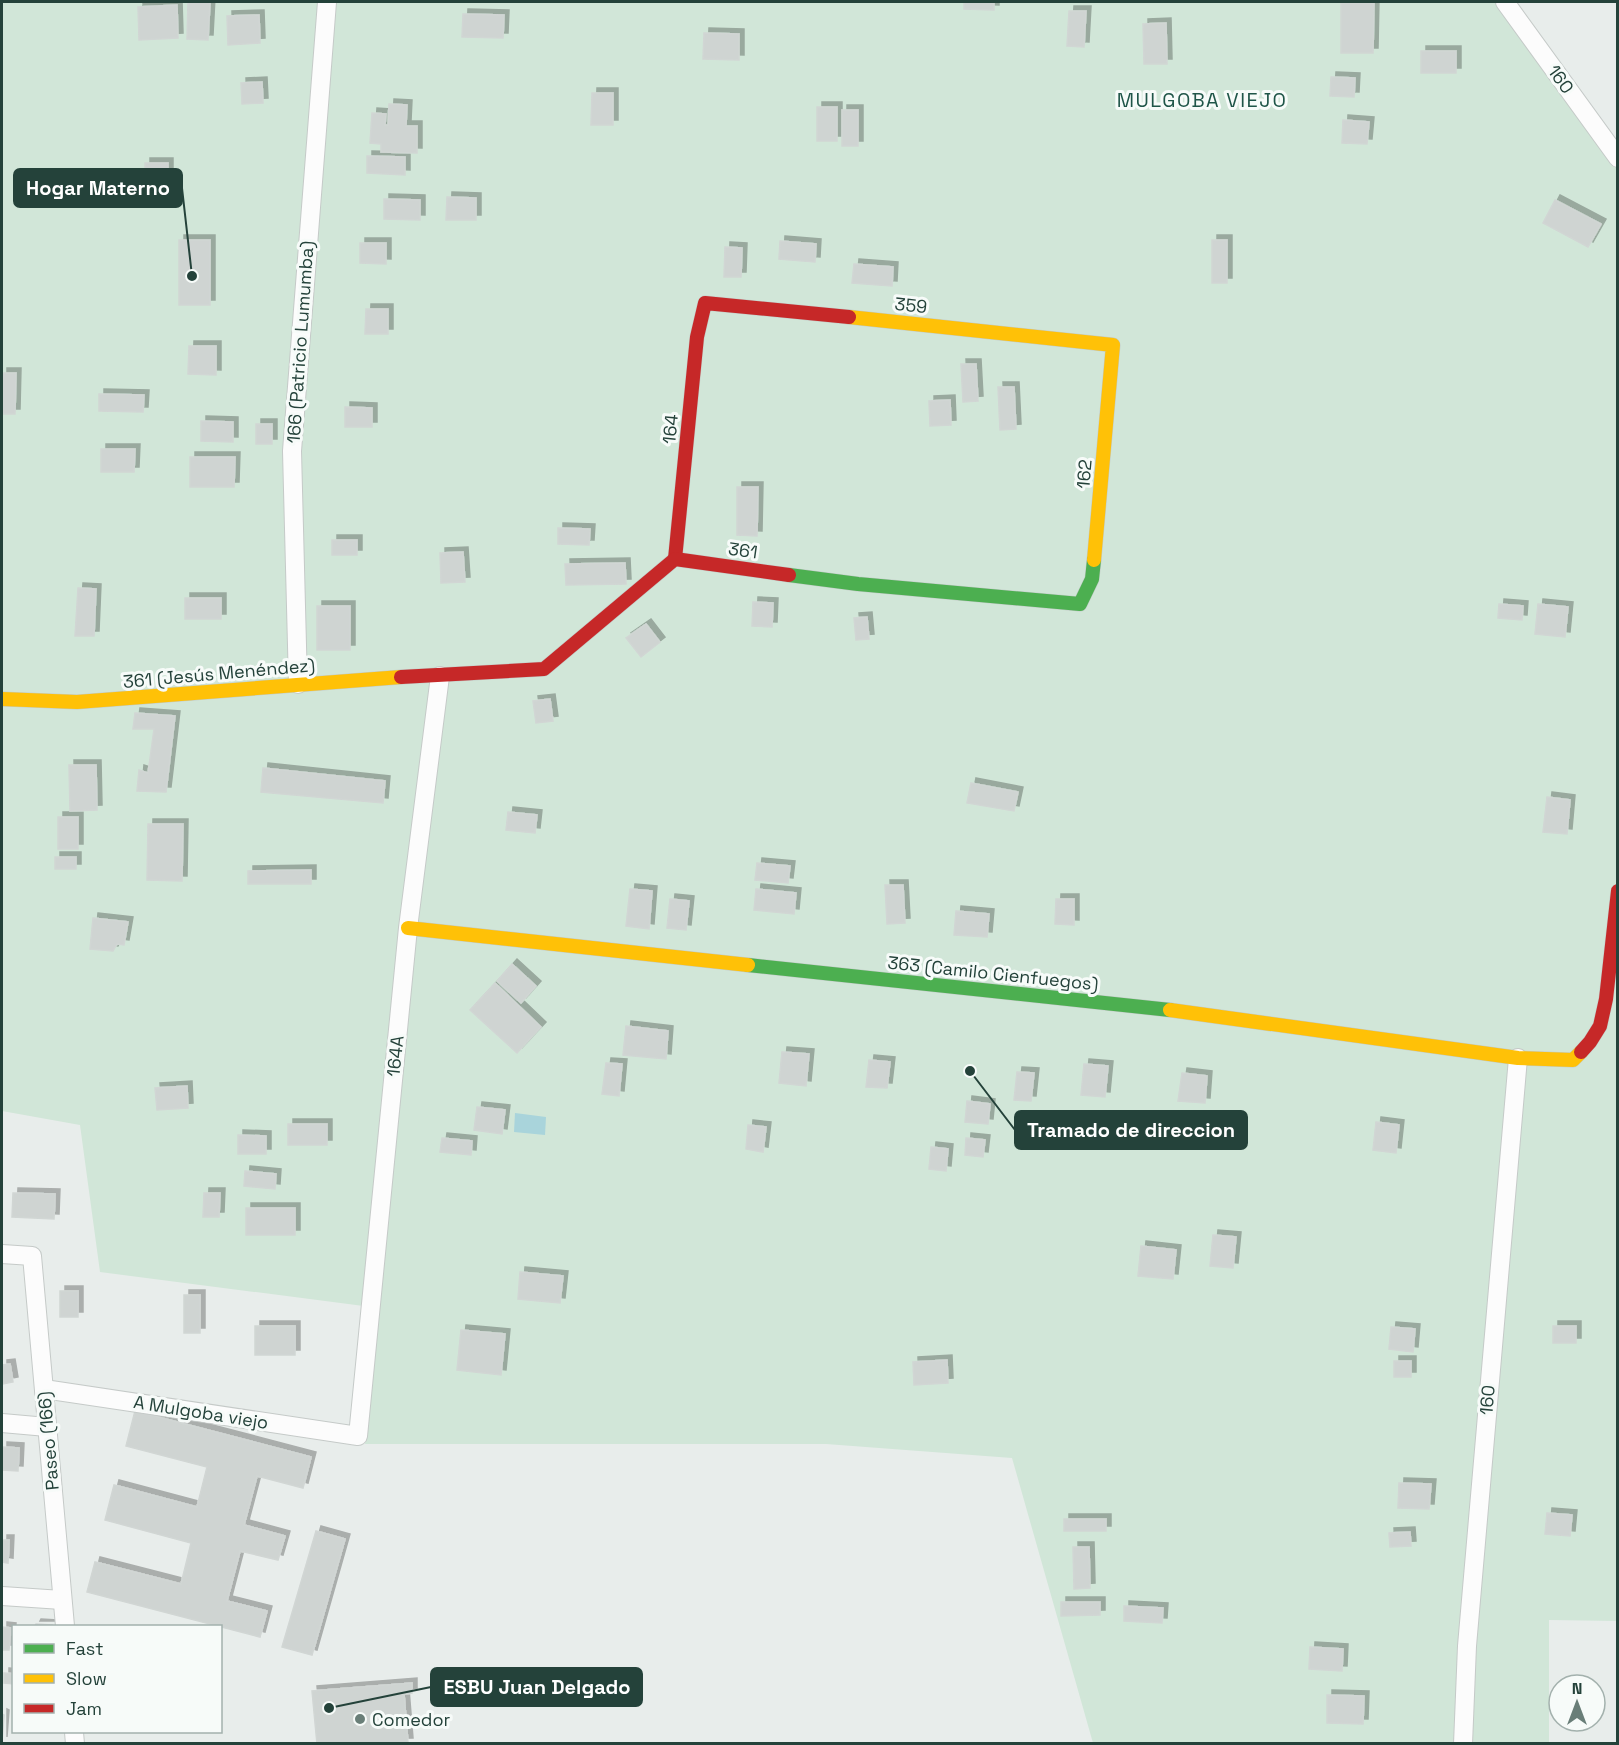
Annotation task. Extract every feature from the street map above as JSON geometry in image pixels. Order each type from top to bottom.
[{"type":"street","name":"166 (Patricio Lumumba)","points":[[298,684],[292,451],[327,2]]},
{"type":"street","name":"160","points":[[1507,2],[1617,158]]},
{"type":"street","name":"359","points":[[705,303],[1113,345]]},
{"type":"street","name":"164","points":[[675,559],[698,337],[705,303]]},
{"type":"street","name":"162","points":[[1080,604],[1092,579],[1113,345]]},
{"type":"street","name":"361","points":[[675,559],[858,584],[1080,604]]},
{"type":"street","points":[[440,676],[544,669],[675,559]]},
{"type":"street","name":"361 (Jesús Menéndez)","points":[[2,699],[77,702],[377,678],[440,676]]},
{"type":"street","name":"164A","points":[[358,1436],[408,928],[440,676]]},
{"type":"street","name":"363 (Camilo Cienfuegos)","points":[[408,928],[1221,1016],[1518,1058],[1573,1060],[1590,1042],[1600,1026],[1606,999],[1617,891]]},
{"type":"street","name":"160","points":[[1463,1743],[1467,1646],[1518,1058]]},
{"type":"street","name":"Paseo (166)","points":[[2,1254],[32,1256],[65,1625]]},
{"type":"street","name":"A Mulgoba viejo","points":[[44,1389],[358,1436]]},
{"type":"street","points":[[2,1424],[47,1427]]},
{"type":"street","points":[[2,1596],[62,1600]]},
{"type":"green space","points":[[2,2],[1512,2],[1618,146],[1618,1621],[1549,1620],[1547,1733],[1549,1733],[1549,1743],[1093,1743],[1012,1458],[826,1444],[365,1444],[379,1308],[100,1272],[80,1125],[2,1111]]},
{"type":"water","points":[[515,1113],[546,1117],[545,1135],[514,1132]]},
{"type":"building","points":[[188,2],[210,2],[208,40],[187,39]]},
{"type":"building","points":[[964,2],[994,2],[994,10],[964,9]]},
{"type":"building","points":[[1341,3],[1374,3],[1373,53],[1341,53]]},
{"type":"building","points":[[177,5],[178,38],[139,40],[138,7]]},
{"type":"building","points":[[1069,11],[1086,11],[1084,47],[1067,46]]},
{"type":"building","points":[[463,14],[504,15],[503,38],[462,37]]},
{"type":"building","points":[[259,15],[260,43],[228,45],[227,16]]},
{"type":"building","points":[[1166,23],[1167,64],[1144,64],[1143,24]]},
{"type":"building","points":[[704,33],[739,34],[739,60],[703,59]]},
{"type":"building","points":[[1421,51],[1456,51],[1456,73],[1421,73]]},
{"type":"building","points":[[1331,77],[1355,78],[1354,97],[1330,96]]},
{"type":"building","points":[[262,82],[263,103],[242,104],[241,83]]},
{"type":"building","points":[[592,93],[613,93],[613,125],[591,125]]},
{"type":"building","points":[[389,104],[407,105],[406,126],[417,126],[417,153],[381,152],[381,144],[370,143],[372,113],[386,114],[385,125],[388,125]]},
{"type":"building","points":[[817,107],[837,107],[837,141],[817,141]]},
{"type":"building","points":[[842,110],[858,110],[858,146],[842,146]]},
{"type":"building","points":[[1343,120],[1369,122],[1367,144],[1342,143]]},
{"type":"building","points":[[367,156],[405,157],[405,175],[367,173]]},
{"type":"building","points":[[145,163],[168,163],[168,179],[145,179]]},
{"type":"building","points":[[447,197],[476,198],[476,220],[446,220]]},
{"type":"building","points":[[384,199],[420,200],[420,220],[384,219]]},
{"type":"building","points":[[1555,200],[1601,224],[1588,247],[1543,223]]},
{"type":"building","points":[[179,240],[210,240],[210,305],[179,305]]},
{"type":"building","points":[[1212,240],[1227,240],[1227,283],[1212,283]]},
{"type":"building","points":[[780,241],[816,244],[815,262],[779,259]]},
{"type":"building","points":[[360,243],[386,243],[386,264],[360,263]]},
{"type":"building","points":[[725,247],[742,248],[741,277],[724,277]]},
{"type":"building","points":[[854,264],[893,267],[892,286],[852,283]]},
{"type":"building","points":[[366,309],[388,309],[388,334],[365,334]]},
{"type":"building","points":[[189,346],[216,346],[216,375],[188,374]]},
{"type":"building","points":[[961,364],[976,364],[978,401],[963,402]]},
{"type":"building","points":[[2,373],[16,373],[15,414],[2,414]]},
{"type":"building","points":[[998,387],[1014,387],[1016,429],[1000,430]]},
{"type":"building","points":[[99,394],[144,395],[143,412],[99,411]]},
{"type":"building","points":[[950,400],[951,425],[930,426],[929,401]]},
{"type":"building","points":[[345,407],[372,408],[372,427],[345,427]]},
{"type":"building","points":[[201,421],[233,422],[233,442],[201,441]]},
{"type":"building","points":[[256,424],[272,424],[272,444],[256,444]]},
{"type":"building","points":[[101,449],[135,449],[134,472],[101,472]]},
{"type":"building","points":[[190,457],[235,457],[234,487],[190,487]]},
{"type":"building","points":[[737,487],[758,487],[757,536],[737,535]]},
{"type":"building","points":[[558,528],[590,529],[589,545],[558,544]]},
{"type":"building","points":[[332,540],[357,540],[357,555],[332,555]]},
{"type":"building","points":[[463,552],[465,582],[441,583],[440,553]]},
{"type":"building","points":[[625,563],[626,584],[566,585],[565,564]]},
{"type":"building","points":[[78,588],[96,589],[94,636],[75,636]]},
{"type":"building","points":[[185,598],[221,598],[221,619],[185,619]]},
{"type":"building","points":[[753,602],[773,603],[772,627],[752,626]]},
{"type":"building","points":[[1499,604],[1523,606],[1522,620],[1498,618]]},
{"type":"building","points":[[1538,604],[1568,607],[1565,637],[1535,634]]},
{"type":"building","points":[[317,606],[350,606],[350,650],[317,650]]},
{"type":"building","points":[[867,617],[869,639],[856,640],[854,618]]},
{"type":"building","points":[[646,624],[660,642],[641,657],[626,638]]},
{"type":"building","points":[[550,699],[553,721],[536,723],[533,701]]},
{"type":"building","points":[[135,713],[175,716],[166,792],[137,791],[139,770],[148,773],[154,729],[133,729]]},
{"type":"building","points":[[69,765],[96,765],[97,810],[70,811]]},
{"type":"building","points":[[263,768],[385,781],[383,803],[261,792]]},
{"type":"building","points":[[971,783],[1018,792],[1014,811],[967,803]]},
{"type":"building","points":[[1547,797],[1570,800],[1567,834],[1543,832]]},
{"type":"building","points":[[508,812],[537,815],[535,833],[506,830]]},
{"type":"building","points":[[58,817],[78,817],[78,849],[58,849]]},
{"type":"building","points":[[148,824],[183,824],[182,881],[147,880]]},
{"type":"building","points":[[55,857],[76,857],[76,869],[55,869]]},
{"type":"building","points":[[757,863],[790,866],[788,883],[755,880]]},
{"type":"building","points":[[311,870],[311,884],[248,884],[248,871]]},
{"type":"building","points":[[885,885],[903,885],[905,923],[887,924]]},
{"type":"building","points":[[630,889],[652,891],[649,929],[626,926]]},
{"type":"building","points":[[756,889],[796,893],[794,914],[754,910]]},
{"type":"building","points":[[670,899],[689,901],[686,930],[667,928]]},
{"type":"building","points":[[1056,899],[1074,899],[1074,925],[1055,924]]},
{"type":"building","points":[[956,911],[989,914],[987,937],[954,935]]},
{"type":"building","points":[[93,918],[128,922],[124,945],[117,944],[113,951],[90,949]]},
{"type":"building","points":[[512,964],[536,986],[521,1003],[497,981]]},
{"type":"building","points":[[495,983],[541,1027],[517,1053],[470,1010]]},
{"type":"building","points":[[626,1026],[668,1031],[666,1059],[623,1055]]},
{"type":"building","points":[[782,1052],[809,1054],[806,1086],[779,1083]]},
{"type":"building","points":[[869,1060],[890,1062],[887,1088],[866,1087]]},
{"type":"building","points":[[606,1063],[622,1064],[619,1096],[602,1094]]},
{"type":"building","points":[[1084,1064],[1108,1066],[1105,1097],[1081,1095]]},
{"type":"building","points":[[1017,1072],[1034,1073],[1031,1101],[1014,1100]]},
{"type":"building","points":[[1182,1073],[1207,1076],[1205,1103],[1178,1101]]},
{"type":"building","points":[[187,1086],[188,1108],[157,1110],[155,1088]]},
{"type":"building","points":[[967,1101],[990,1104],[988,1124],[965,1122]]},
{"type":"building","points":[[477,1107],[505,1110],[502,1134],[474,1130]]},
{"type":"building","points":[[1376,1122],[1399,1125],[1396,1153],[1373,1150]]},
{"type":"building","points":[[288,1124],[327,1124],[327,1145],[288,1145]]},
{"type":"building","points":[[748,1125],[766,1127],[763,1152],[746,1149]]},
{"type":"building","points":[[238,1135],[266,1136],[266,1154],[238,1154]]},
{"type":"building","points":[[442,1138],[472,1141],[471,1155],[440,1152]]},
{"type":"building","points":[[966,1138],[985,1140],[983,1157],[965,1155]]},
{"type":"building","points":[[931,1147],[948,1149],[946,1171],[929,1169]]},
{"type":"building","points":[[245,1171],[276,1174],[275,1189],[244,1186]]},
{"type":"building","points":[[13,1193],[55,1194],[54,1219],[12,1217]]},
{"type":"building","points":[[204,1193],[220,1193],[219,1217],[203,1217]]},
{"type":"building","points":[[246,1208],[295,1208],[295,1235],[246,1235]]},
{"type":"building","points":[[1213,1235],[1236,1237],[1233,1268],[1210,1266]]},
{"type":"building","points":[[1141,1246],[1176,1250],[1173,1279],[1138,1276]]},
{"type":"building","points":[[520,1272],[563,1276],[560,1303],[518,1299]]},
{"type":"building","points":[[60,1291],[78,1291],[78,1317],[60,1317]]},
{"type":"building","points":[[184,1295],[200,1295],[200,1333],[184,1333]]},
{"type":"building","points":[[255,1326],[295,1326],[295,1355],[255,1355]]},
{"type":"building","points":[[1553,1326],[1576,1326],[1576,1343],[1553,1343]]},
{"type":"building","points":[[1391,1327],[1415,1329],[1413,1352],[1389,1349]]},
{"type":"building","points":[[461,1330],[505,1334],[501,1375],[457,1370]]},
{"type":"building","points":[[947,1360],[948,1383],[914,1385],[913,1362]]},
{"type":"building","points":[[1394,1361],[1411,1361],[1411,1377],[1394,1377]]},
{"type":"building","points":[[10,1364],[13,1382],[2,1384],[2,1365]]},
{"type":"building","points":[[135,1411],[311,1457],[303,1488],[257,1476],[244,1525],[285,1536],[278,1560],[240,1551],[227,1601],[267,1611],[260,1637],[222,1627],[222,1625],[214,1625],[87,1592],[95,1562],[181,1584],[191,1543],[105,1520],[114,1485],[197,1507],[207,1467],[126,1446]]},
{"type":"building","points":[[2,1447],[19,1448],[18,1471],[2,1470]]},
{"type":"building","points":[[1399,1483],[1431,1484],[1429,1509],[1398,1508]]},
{"type":"building","points":[[1547,1513],[1572,1515],[1570,1536],[1545,1534]]},
{"type":"building","points":[[1064,1519],[1106,1519],[1106,1531],[1064,1531]]},
{"type":"building","points":[[316,1531],[345,1539],[312,1655],[282,1647]]},
{"type":"building","points":[[1410,1532],[1411,1546],[1390,1547],[1389,1533]]},
{"type":"building","points":[[2,1540],[9,1540],[8,1563],[2,1562]]},
{"type":"building","points":[[1073,1547],[1089,1547],[1090,1588],[1074,1589]]},
{"type":"building","points":[[1061,1602],[1100,1602],[1100,1615],[1061,1616]]},
{"type":"building","points":[[1124,1606],[1163,1608],[1162,1623],[1124,1621]]},
{"type":"building","points":[[2,1627],[11,1628],[9,1650],[2,1650]]},
{"type":"building","points":[[1310,1647],[1343,1649],[1342,1671],[1309,1669]]},
{"type":"building","points":[[4,1673],[12,1674],[12,1684],[4,1683]]},
{"type":"building","name":"Comedor","points":[[412,1683],[412,1693],[404,1694],[408,1743],[317,1744],[312,1691]]},
{"type":"building","points":[[1327,1695],[1364,1696],[1363,1724],[1327,1723]]},
{"type":"building","points":[[2,1714],[4,1715],[2,1742]]},
{"type":"traffic: fast","points":[[789,575],[858,584],[1080,604],[1092,579],[1094,560]]},
{"type":"traffic: fast","points":[[748,965],[1170,1010]]},
{"type":"traffic: slow","points":[[849,317],[1113,345],[1094,560]]},
{"type":"traffic: slow","points":[[2,699],[77,702],[401,677]]},
{"type":"traffic: slow","points":[[408,928],[748,965]]},
{"type":"traffic: slow","points":[[1170,1010],[1518,1058],[1573,1060],[1581,1052]]},
{"type":"traffic: jam","points":[[675,559],[697,337],[705,303],[849,317]]},
{"type":"traffic: jam","points":[[401,677],[544,669],[675,559],[789,575]]},
{"type":"traffic: jam","points":[[1581,1052],[1600,1026],[1606,999],[1618,891]]},
{"type":"place","name":"Hogar Materno","points":[[192,276]]},
{"type":"place","name":"Tramado de direccion","points":[[970,1071]]},
{"type":"place","name":"ESBU Juan Delgado","points":[[329,1708]]},
{"type":"place","name":"Comedor","points":[[360,1719]]},
{"type":"district","name":"MULGOBA VIEJO","points":[[1202,100]]}]
